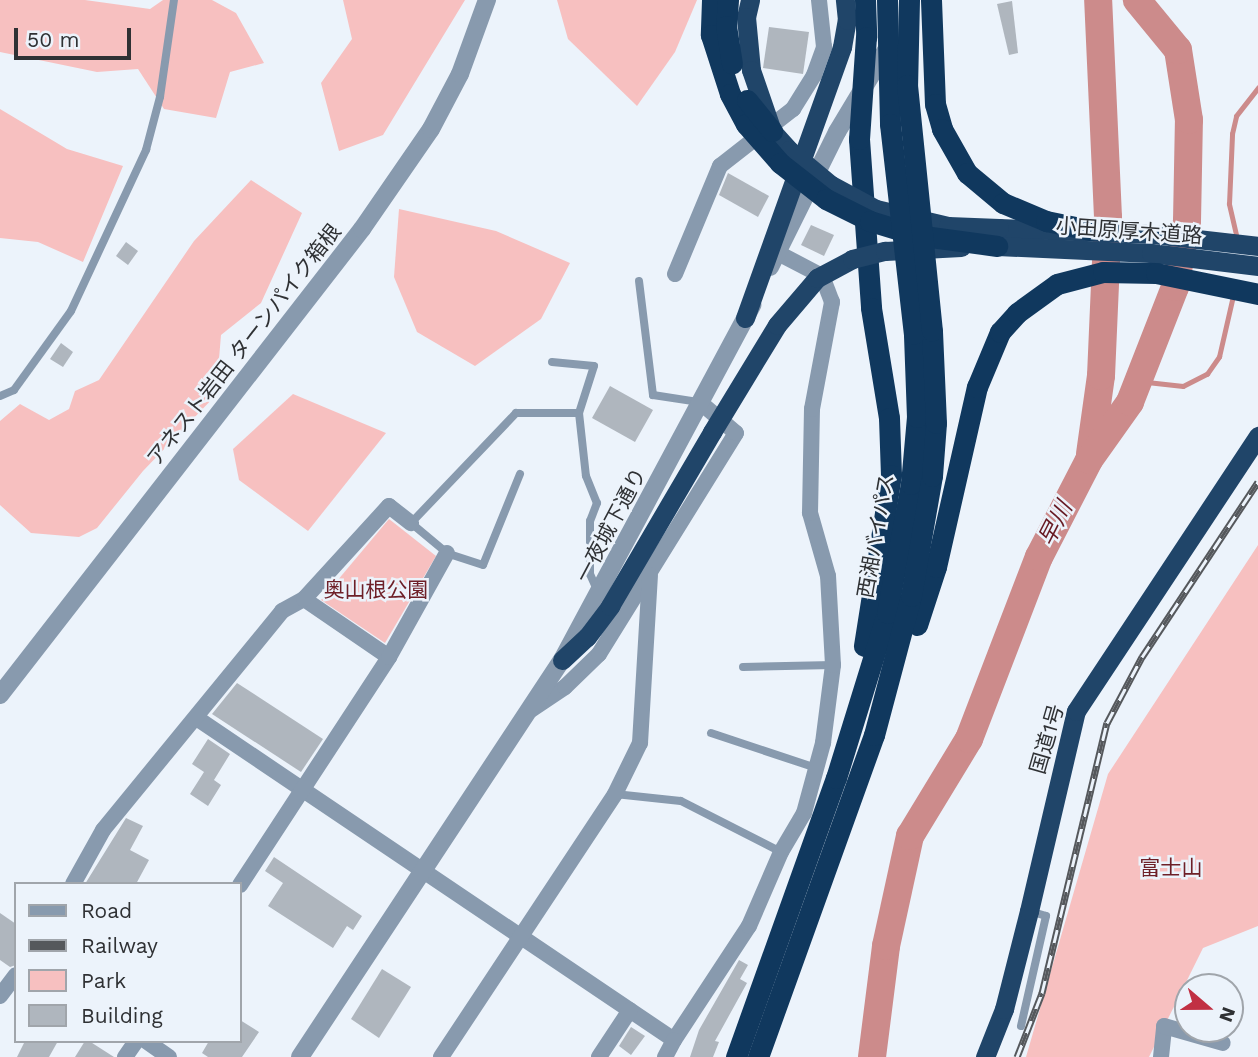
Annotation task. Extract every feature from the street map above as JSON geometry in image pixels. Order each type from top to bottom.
[{"type":"highway","points":[[712,0],[711,35],[730,94],[746,124],[780,163],[826,199],[870,221],[916,235],[997,246]]},
{"type":"highway","points":[[728,0],[726,26],[734,70],[755,113],[772,131]]},
{"type":"highway","points":[[750,0],[747,43],[772,131]]},
{"type":"highway","points":[[745,318],[842,47],[847,20],[845,0]]},
{"type":"highway","points":[[836,778],[872,611],[891,475],[889,418],[871,308],[859,139],[866,37],[865,0]]},
{"type":"highway","name":"西湘バイパス","points":[[758,1057],[874,734],[924,532],[936,423],[890,124],[887,0]]},
{"type":"highway","points":[[924,1],[935,104],[943,130],[967,173],[1013,208],[1090,230]]},
{"type":"highway","name":"西湘バイパス","points":[[736,1057],[836,778],[887,613],[902,544],[923,333],[907,85],[924,1]]},
{"type":"highway","name":"小田原厚木道路","points":[[772,131],[831,185],[895,216],[948,226],[1090,230],[1258,246]]},
{"type":"highway","name":"小田原厚木道路","points":[[562,660],[587,637],[610,606],[712,432],[791,305],[833,267],[885,251],[997,246],[1151,253],[1258,266]]},
{"type":"highway","points":[[874,734],[936,566],[977,387],[1000,332],[1017,313],[1057,284],[1079,275],[1156,273],[1258,295]]},
{"type":"highway","name":"国道1号","points":[[985,1057],[1004,1009],[1076,711],[1258,436]]},
{"type":"street","name":"アネスト岩田 ターンパイク箱根","points":[[0,695],[362,229],[431,129],[460,74],[487,0]]},
{"type":"street","points":[[675,274],[720,166],[793,109],[814,75],[824,47],[819,0]]},
{"type":"street","name":"一夜城下通り","points":[[300,1057],[562,660],[702,404],[877,61],[924,1]]},
{"type":"street","points":[[665,1057],[749,926],[780,852],[804,813],[816,768],[833,665],[828,576],[810,513],[812,409],[832,302],[822,276],[778,253]]},
{"type":"street","points":[[531,710],[565,687],[599,654],[736,433],[702,404]]},
{"type":"street","points":[[74,882],[103,830],[198,719],[282,611],[304,599],[389,506],[411,523]]},
{"type":"street","points":[[242,882],[388,657],[447,553]]},
{"type":"street","points":[[441,1057],[615,794],[640,743],[650,575]]},
{"type":"street","points":[[304,599],[388,657]]},
{"type":"street","points":[[198,719],[674,1040]]},
{"type":"street","points":[[0,996],[14,978]]},
{"type":"street","points":[[599,1057],[631,1010]]},
{"type":"street","points":[[1161,1057],[1164,1026],[1174,1029]]},
{"type":"street","points":[[149,1043],[169,1057]]},
{"type":"lane","points":[[0,396],[14,390],[71,311],[146,150],[160,97],[174,0]]},
{"type":"lane","points":[[639,281],[653,394],[702,404]]},
{"type":"lane","points":[[552,362],[594,366],[579,413],[586,476],[597,503],[590,521],[590,574],[599,596]]},
{"type":"lane","points":[[520,474],[483,565],[447,553],[411,523],[516,413],[579,413]]},
{"type":"lane","points":[[743,667],[833,665]]},
{"type":"lane","points":[[710,733],[816,768]]},
{"type":"lane","points":[[615,794],[657,795],[681,801],[780,852]]},
{"type":"lane","points":[[1021,1026],[1046,916],[1029,911]]},
{"type":"green space","points":[[0,0],[85,0],[150,9],[163,0],[212,0],[236,13],[264,63],[230,72],[216,118],[164,109],[138,69],[97,72],[0,52]]},
{"type":"green space","points":[[343,0],[465,0],[383,135],[339,151],[321,83],[352,39]]},
{"type":"green space","points":[[557,0],[697,0],[675,52],[637,106],[568,39]]},
{"type":"green space","points":[[0,109],[67,149],[123,166],[83,262],[38,242],[0,238]]},
{"type":"green space","points":[[251,180],[302,213],[261,303],[221,335],[216,395],[143,471],[97,528],[79,537],[31,533],[0,505],[0,421],[20,404],[49,420],[69,409],[75,391],[99,380],[194,241]]},
{"type":"green space","points":[[399,209],[496,231],[570,263],[541,319],[475,366],[417,332],[394,277]]},
{"type":"green space","points":[[293,394],[386,433],[308,531],[239,480],[233,449]]},
{"type":"green space","name":"奥山根公園","points":[[389,519],[436,556],[385,643],[321,600]]},
{"type":"green space","name":"富士山","points":[[1258,545],[1258,926],[1203,948],[1191,973],[1174,973],[1174,1007],[1149,1057],[1026,1057],[1108,774]]},
{"type":"building","points":[[1012,1],[1018,53],[1009,55],[997,4]]},
{"type":"building","points":[[769,27],[809,32],[803,74],[763,68]]},
{"type":"building","points":[[728,173],[769,196],[758,217],[719,195]]},
{"type":"building","points":[[811,225],[834,235],[824,256],[801,245]]},
{"type":"building","points":[[126,242],[138,251],[128,265],[116,256]]},
{"type":"building","points":[[61,343],[73,352],[63,367],[50,359]]},
{"type":"building","points":[[610,386],[653,410],[635,442],[592,418]]},
{"type":"building","points":[[237,683],[323,739],[301,772],[212,714]]},
{"type":"building","points":[[208,739],[230,754],[214,780],[221,785],[208,806],[190,794],[204,772],[192,764]]},
{"type":"building","points":[[126,818],[143,826],[130,850],[149,860],[137,882],[86,882]]},
{"type":"building","points":[[274,857],[362,916],[353,930],[347,926],[333,948],[268,906],[283,883],[265,871]]},
{"type":"building","points":[[0,913],[14,923],[14,966],[10,967],[0,960]]},
{"type":"building","points":[[739,960],[748,965],[740,979],[747,983],[715,1041],[719,1042],[713,1057],[690,1057],[699,1030]]},
{"type":"building","points":[[382,969],[411,987],[379,1038],[351,1019]]},
{"type":"building","points":[[242,1021],[259,1032],[242,1057],[208,1057],[202,1053],[208,1043],[242,1043]]},
{"type":"building","points":[[631,1027],[645,1036],[631,1055],[619,1046]]},
{"type":"building","points":[[24,1043],[57,1043],[49,1057],[17,1057]]},
{"type":"building","points":[[84,1043],[92,1043],[114,1057],[75,1057]]},
{"type":"waterway","points":[[1090,454],[1101,376],[1108,217],[1098,0]]},
{"type":"waterway","name":"早川","points":[[872,1057],[886,946],[910,836],[969,739],[1039,557],[1089,460],[1130,402],[1175,287],[1187,221],[1189,120],[1178,50],[1137,0]]},
{"type":"waterway","points":[[1237,239],[1229,204],[1232,134],[1236,116],[1258,88]]},
{"type":"waterway","points":[[1138,381],[1183,386],[1207,374],[1219,357],[1233,296]]},
{"type":"railway","points":[[1017,1057],[1042,993],[1107,723],[1142,657],[1258,482]]}]
